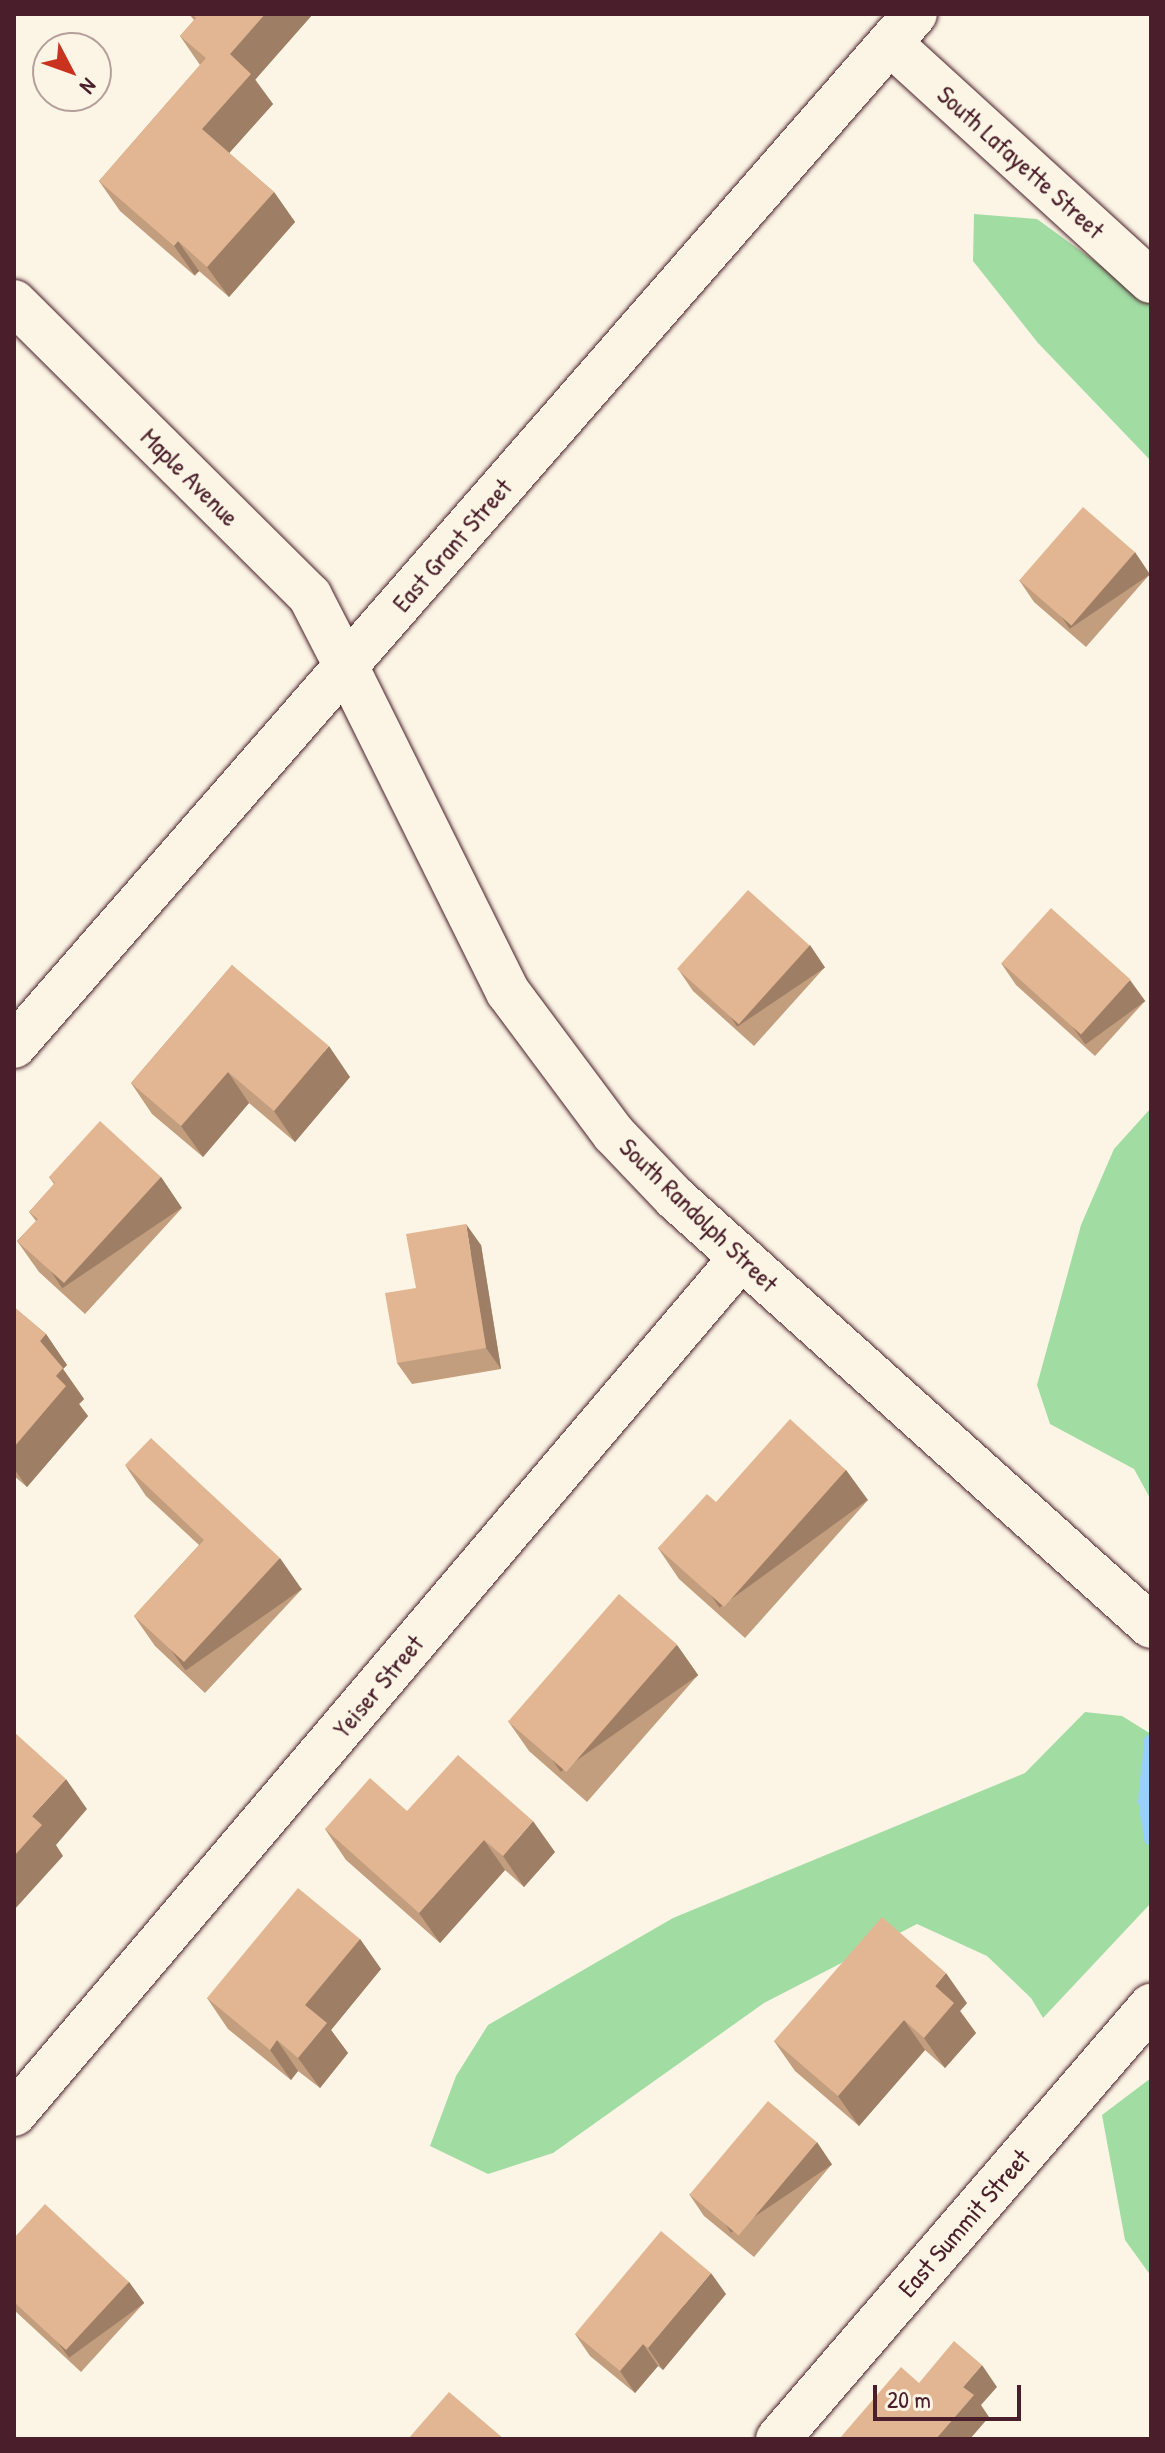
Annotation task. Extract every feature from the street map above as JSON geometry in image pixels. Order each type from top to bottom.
[{"type":"street","name":"South Lafayette Street","points":[[903,28],[1151,281]]},
{"type":"street","name":"East Grant Street","points":[[14,1046],[903,28]]},
{"type":"street","name":"Maple Avenue","points":[[14,302],[310,596],[332,629],[346,666]]},
{"type":"street","name":"South Randolph Street","points":[[346,666],[508,992],[614,1134],[741,1258],[1151,1626]]},
{"type":"street","name":"Yeiser Street","points":[[14,2114],[741,1258]]},
{"type":"street","name":"East Summit Street","points":[[778,2439],[1151,2006]]},
{"type":"green space","points":[[974,214],[1037,219],[1151,302],[1151,461],[1038,343],[973,261]]},
{"type":"green space","points":[[1151,1108],[1151,1500],[1134,1469],[1050,1424],[1037,1385],[1081,1225],[1114,1149]]},
{"type":"green space","points":[[1085,1712],[1122,1716],[1151,1734],[1151,1903],[1043,2018],[1031,1998],[987,1956],[917,1924],[764,2003],[553,2153],[488,2174],[430,2146],[456,2076],[488,2025],[673,1918],[1025,1773]]},
{"type":"green space","points":[[1151,2078],[1151,2276],[1125,2240],[1102,2115]]},
{"type":"building","points":[[192,14],[265,14],[230,54],[251,74],[202,129],[274,192],[207,267],[178,241],[174,246],[99,181],[206,58],[180,36],[196,18]]},
{"type":"building","points":[[1083,507],[1135,552],[1071,625],[1019,580]]},
{"type":"building","points":[[748,890],[810,946],[739,1024],[677,969]]},
{"type":"building","points":[[1051,908],[1131,980],[1081,1035],[1001,963]]},
{"type":"building","points":[[232,965],[329,1046],[274,1111],[228,1072],[181,1126],[131,1083]]},
{"type":"building","points":[[100,1121],[161,1177],[64,1283],[17,1241],[38,1219],[29,1212],[55,1183],[49,1177]]},
{"type":"building","points":[[466,1224],[486,1348],[397,1363],[385,1293],[416,1288],[406,1234]]},
{"type":"building","points":[[14,1307],[46,1334],[40,1341],[63,1368],[56,1376],[66,1386],[14,1447]]},
{"type":"building","points":[[790,1419],[846,1470],[724,1607],[658,1548],[707,1494],[716,1502]]},
{"type":"building","points":[[151,1438],[280,1558],[184,1662],[134,1616],[204,1540],[125,1465]]},
{"type":"building","points":[[619,1594],[677,1645],[566,1772],[508,1722]]},
{"type":"building","points":[[14,1732],[66,1779],[32,1816],[42,1825],[14,1856]]},
{"type":"building","points":[[458,1755],[533,1821],[503,1856],[484,1840],[419,1913],[325,1829],[370,1778],[407,1811]]},
{"type":"building","points":[[298,1888],[360,1939],[305,2005],[327,2023],[298,2058],[277,2040],[270,2050],[207,1998]]},
{"type":"building","points":[[882,1917],[946,1973],[935,1986],[954,2003],[924,2038],[904,2020],[838,2096],[774,2041]]},
{"type":"building","points":[[768,2101],[817,2142],[739,2236],[690,2194]]},
{"type":"building","points":[[45,2204],[129,2282],[66,2350],[14,2302],[14,2238]]},
{"type":"building","points":[[661,2231],[711,2273],[648,2348],[643,2344],[620,2371],[575,2334]]},
{"type":"building","points":[[954,2341],[982,2365],[963,2387],[974,2395],[936,2439],[840,2438],[901,2367],[919,2383]]},
{"type":"building","points":[[449,2392],[504,2439],[408,2439]]},
{"type":"waterway","points":[[1151,1741],[1145,1801],[1151,1839]]}]
